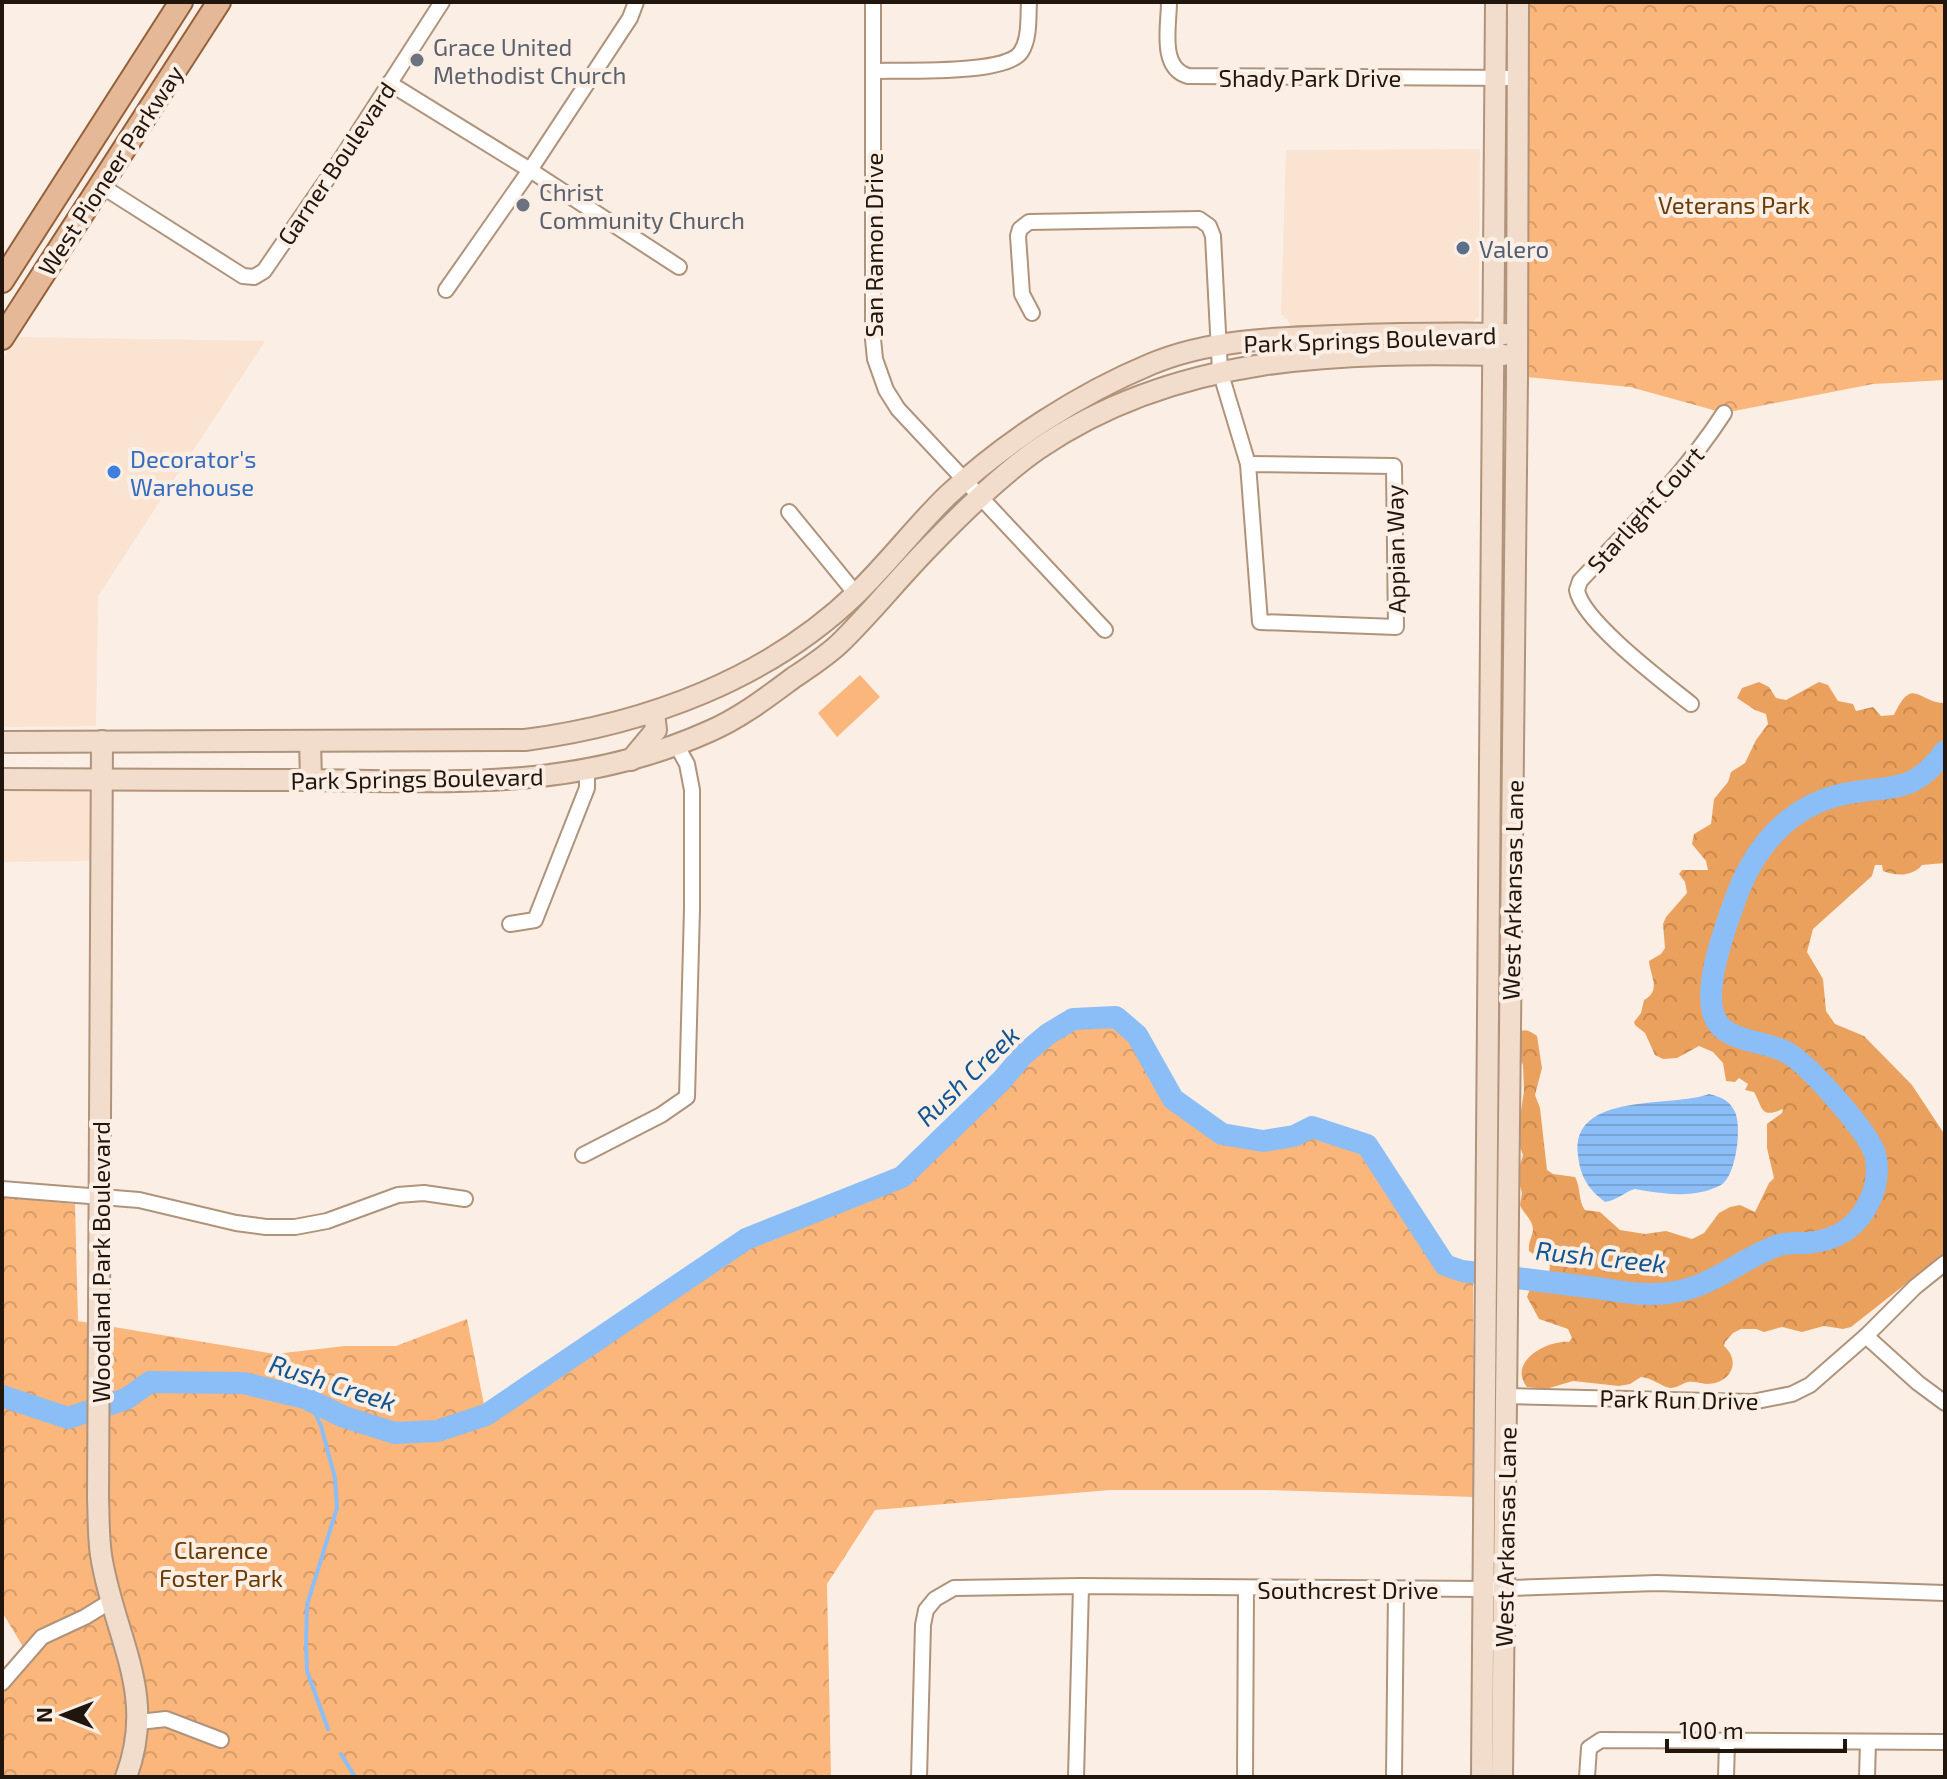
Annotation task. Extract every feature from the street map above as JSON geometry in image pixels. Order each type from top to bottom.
[{"type":"main road","name":"West Pioneer Parkway","points":[[2,281],[181,2]]},
{"type":"main road","name":"West Pioneer Parkway","points":[[2,338],[8,314],[100,185],[219,2]]},
{"type":"main road","name":"West Arkansas Lane","points":[[1482,1777],[1506,1396],[1517,334],[1506,78],[1496,2]]},
{"type":"main road","name":"West Arkansas Lane","points":[[1502,1777],[1484,1332],[1485,1197],[1493,334],[1506,78],[1518,2]]},
{"type":"main road","name":"Park Springs Boulevard","points":[[2,742],[525,740],[566,735],[654,713],[728,682],[765,662],[856,594],[947,496],[1003,448],[1126,375],[1154,362],[1219,346],[1280,337],[1517,334]]},
{"type":"main road","name":"Park Springs Boulevard","points":[[2,779],[509,781],[587,771],[631,760],[709,732],[742,715],[835,648],[928,547],[1037,450],[1084,422],[1145,393],[1220,371],[1289,360],[1369,355],[1516,355]]},
{"type":"main road","points":[[631,760],[656,730],[654,713]]},
{"type":"main road","name":"Woodland Park Boulevard","points":[[102,741],[101,1559],[136,1688],[139,1722],[136,1746],[126,1777]]},
{"type":"main road","points":[[310,741],[311,780]]},
{"type":"street","name":"Garner Boulevard","points":[[100,185],[243,276],[250,277],[264,271],[341,159],[442,2]]},
{"type":"street","points":[[446,290],[530,170],[630,18],[636,2]]},
{"type":"street","name":"San Ramon Drive","points":[[873,2],[872,305],[875,359],[886,390],[898,409],[1105,630]]},
{"type":"street","points":[[873,71],[982,68],[1003,64],[1022,51],[1028,33],[1029,2]]},
{"type":"street","name":"Shady Park Drive","points":[[1169,2],[1169,59],[1179,74],[1506,78]]},
{"type":"street","points":[[389,83],[679,267]]},
{"type":"street","name":"Appian Way","points":[[1032,313],[1022,294],[1018,236],[1020,229],[1029,222],[1192,218],[1209,226],[1213,236],[1220,371],[1248,464],[1260,622],[1396,627],[1394,466],[1248,464]]},
{"type":"street","name":"Starlight Court","points":[[1691,704],[1630,655],[1582,604],[1577,590],[1580,581],[1703,446],[1724,413]]},
{"type":"street","points":[[789,512],[856,594]]},
{"type":"street","points":[[583,1155],[661,1115],[687,1097],[692,790],[687,764],[676,744]]},
{"type":"street","points":[[510,924],[535,920],[587,788],[587,771]]},
{"type":"street","points":[[2,1189],[139,1200],[266,1227],[295,1227],[327,1221],[398,1195],[424,1193],[465,1199]]},
{"type":"street","name":"Park Run Drive","points":[[1506,1396],[1768,1400],[1810,1385],[1945,1263]]},
{"type":"street","points":[[1866,1336],[1945,1403]]},
{"type":"street","name":"Southcrest Drive","points":[[919,1777],[923,1625],[926,1610],[935,1599],[954,1588],[1494,1589],[1657,1583],[1945,1593]]},
{"type":"street","points":[[1076,1777],[1081,1586]]},
{"type":"street","points":[[1245,1777],[1246,1588]]},
{"type":"street","points":[[1394,1777],[1396,1589]]},
{"type":"street","points":[[2,1683],[42,1637],[111,1601]]},
{"type":"street","points":[[139,1722],[166,1719],[221,1740]]},
{"type":"street","points":[[1587,1777],[1587,1753],[1593,1743],[1601,1740],[1945,1742]]},
{"type":"street","points":[[1726,1777],[1727,1742]]},
{"type":"street","points":[[1867,1777],[1868,1742]]},
{"type":"shaded area","points":[[1480,149],[1479,316],[1468,326],[1291,327],[1281,314],[1286,150]]},
{"type":"shaded area","points":[[16,337],[265,341],[98,596],[96,726],[2,727],[2,358]]},
{"type":"shaded area","points":[[2,788],[98,789],[96,861],[2,862]]},
{"type":"green space","name":"Veterans Park","points":[[1519,2],[1945,2],[1945,380],[1873,384],[1724,413],[1630,387],[1517,376]]},
{"type":"green space","points":[[860,675],[880,697],[837,737],[818,713]]},
{"type":"green space","points":[[1759,682],[1769,687],[1776,698],[1786,700],[1819,682],[1828,685],[1838,701],[1853,704],[1856,711],[1873,707],[1881,716],[1894,715],[1906,696],[1912,693],[1945,703],[1945,863],[1922,865],[1914,872],[1904,874],[1888,873],[1883,871],[1882,865],[1875,865],[1872,876],[1813,929],[1807,952],[1823,979],[1826,1011],[1835,1024],[1864,1036],[1912,1085],[1945,1135],[1945,1257],[1851,1327],[1824,1326],[1802,1332],[1782,1327],[1764,1332],[1741,1329],[1733,1333],[1724,1346],[1732,1359],[1731,1371],[1715,1383],[1688,1382],[1670,1388],[1641,1377],[1619,1386],[1573,1381],[1546,1389],[1527,1387],[1522,1378],[1522,1369],[1532,1354],[1550,1345],[1569,1342],[1572,1338],[1568,1329],[1539,1319],[1527,1297],[1531,1286],[1549,1273],[1550,1266],[1529,1251],[1533,1226],[1520,1205],[1522,1193],[1517,1175],[1523,1155],[1518,1141],[1524,1091],[1523,1065],[1516,1050],[1516,1035],[1519,1032],[1526,1030],[1537,1036],[1542,1068],[1535,1095],[1540,1108],[1547,1170],[1553,1174],[1575,1177],[1585,1210],[1600,1212],[1620,1230],[1645,1234],[1666,1231],[1692,1239],[1704,1233],[1719,1213],[1730,1207],[1740,1205],[1755,1212],[1774,1178],[1767,1148],[1767,1124],[1783,1109],[1770,1113],[1763,1110],[1754,1092],[1745,1090],[1748,1084],[1739,1078],[1735,1082],[1726,1081],[1723,1063],[1713,1052],[1699,1046],[1677,1058],[1663,1059],[1655,1055],[1645,1033],[1634,1022],[1641,1013],[1644,1000],[1653,992],[1649,961],[1665,948],[1663,924],[1687,893],[1685,882],[1679,874],[1682,870],[1708,870],[1706,861],[1692,844],[1694,834],[1711,824],[1714,799],[1728,782],[1731,772],[1745,763],[1768,724],[1766,714],[1737,698],[1742,688]]},
{"type":"green space","name":"Clarence Foster Park","points":[[1116,1017],[1137,1035],[1173,1099],[1222,1134],[1263,1141],[1294,1136],[1312,1127],[1367,1145],[1445,1264],[1473,1272],[1474,1497],[1268,1490],[1110,1490],[875,1510],[827,1584],[831,1777],[2,1777],[2,1694],[21,1672],[22,1645],[2,1612],[2,1197],[75,1204],[78,1321],[275,1354],[345,1346],[396,1346],[467,1319],[486,1415],[746,1239],[902,1177],[1002,1080],[1023,1055],[1048,1034],[1073,1019]]},
{"type":"water","points":[[1709,1094],[1726,1101],[1737,1117],[1738,1138],[1734,1161],[1731,1172],[1721,1185],[1690,1194],[1635,1189],[1605,1202],[1594,1192],[1583,1176],[1578,1155],[1580,1135],[1590,1120],[1606,1111],[1627,1106]]},
{"type":"waterway","name":"Rush Creek","points":[[2,1396],[68,1418],[126,1399],[150,1382],[243,1383],[305,1398],[344,1417],[395,1433],[437,1431],[486,1415],[746,1239],[902,1177],[1002,1080],[1023,1055],[1048,1034],[1073,1019],[1116,1017],[1137,1035],[1173,1099],[1222,1134],[1263,1141],[1294,1136],[1312,1127],[1367,1145],[1445,1265],[1462,1271],[1633,1293],[1686,1290],[1780,1245],[1817,1242],[1837,1235],[1854,1224],[1871,1198],[1877,1174],[1876,1156],[1859,1127],[1796,1058],[1778,1048],[1738,1037],[1721,1027],[1712,1008],[1712,978],[1720,945],[1742,884],[1751,865],[1774,833],[1805,809],[1824,800],[1911,782],[1945,751]]},
{"type":"waterway","points":[[309,1400],[321,1426],[335,1478],[337,1508],[307,1605],[307,1671],[328,1729]]},
{"type":"waterway","points":[[341,1754],[355,1777]]},
{"type":"place","name":"Grace United Methodist Church","points":[[417,60]]},
{"type":"place","name":"Christ Community Church","points":[[523,205]]},
{"type":"place","name":"Valero","points":[[1463,248]]},
{"type":"place","name":"Decorator's Warehouse","points":[[114,472]]}]
